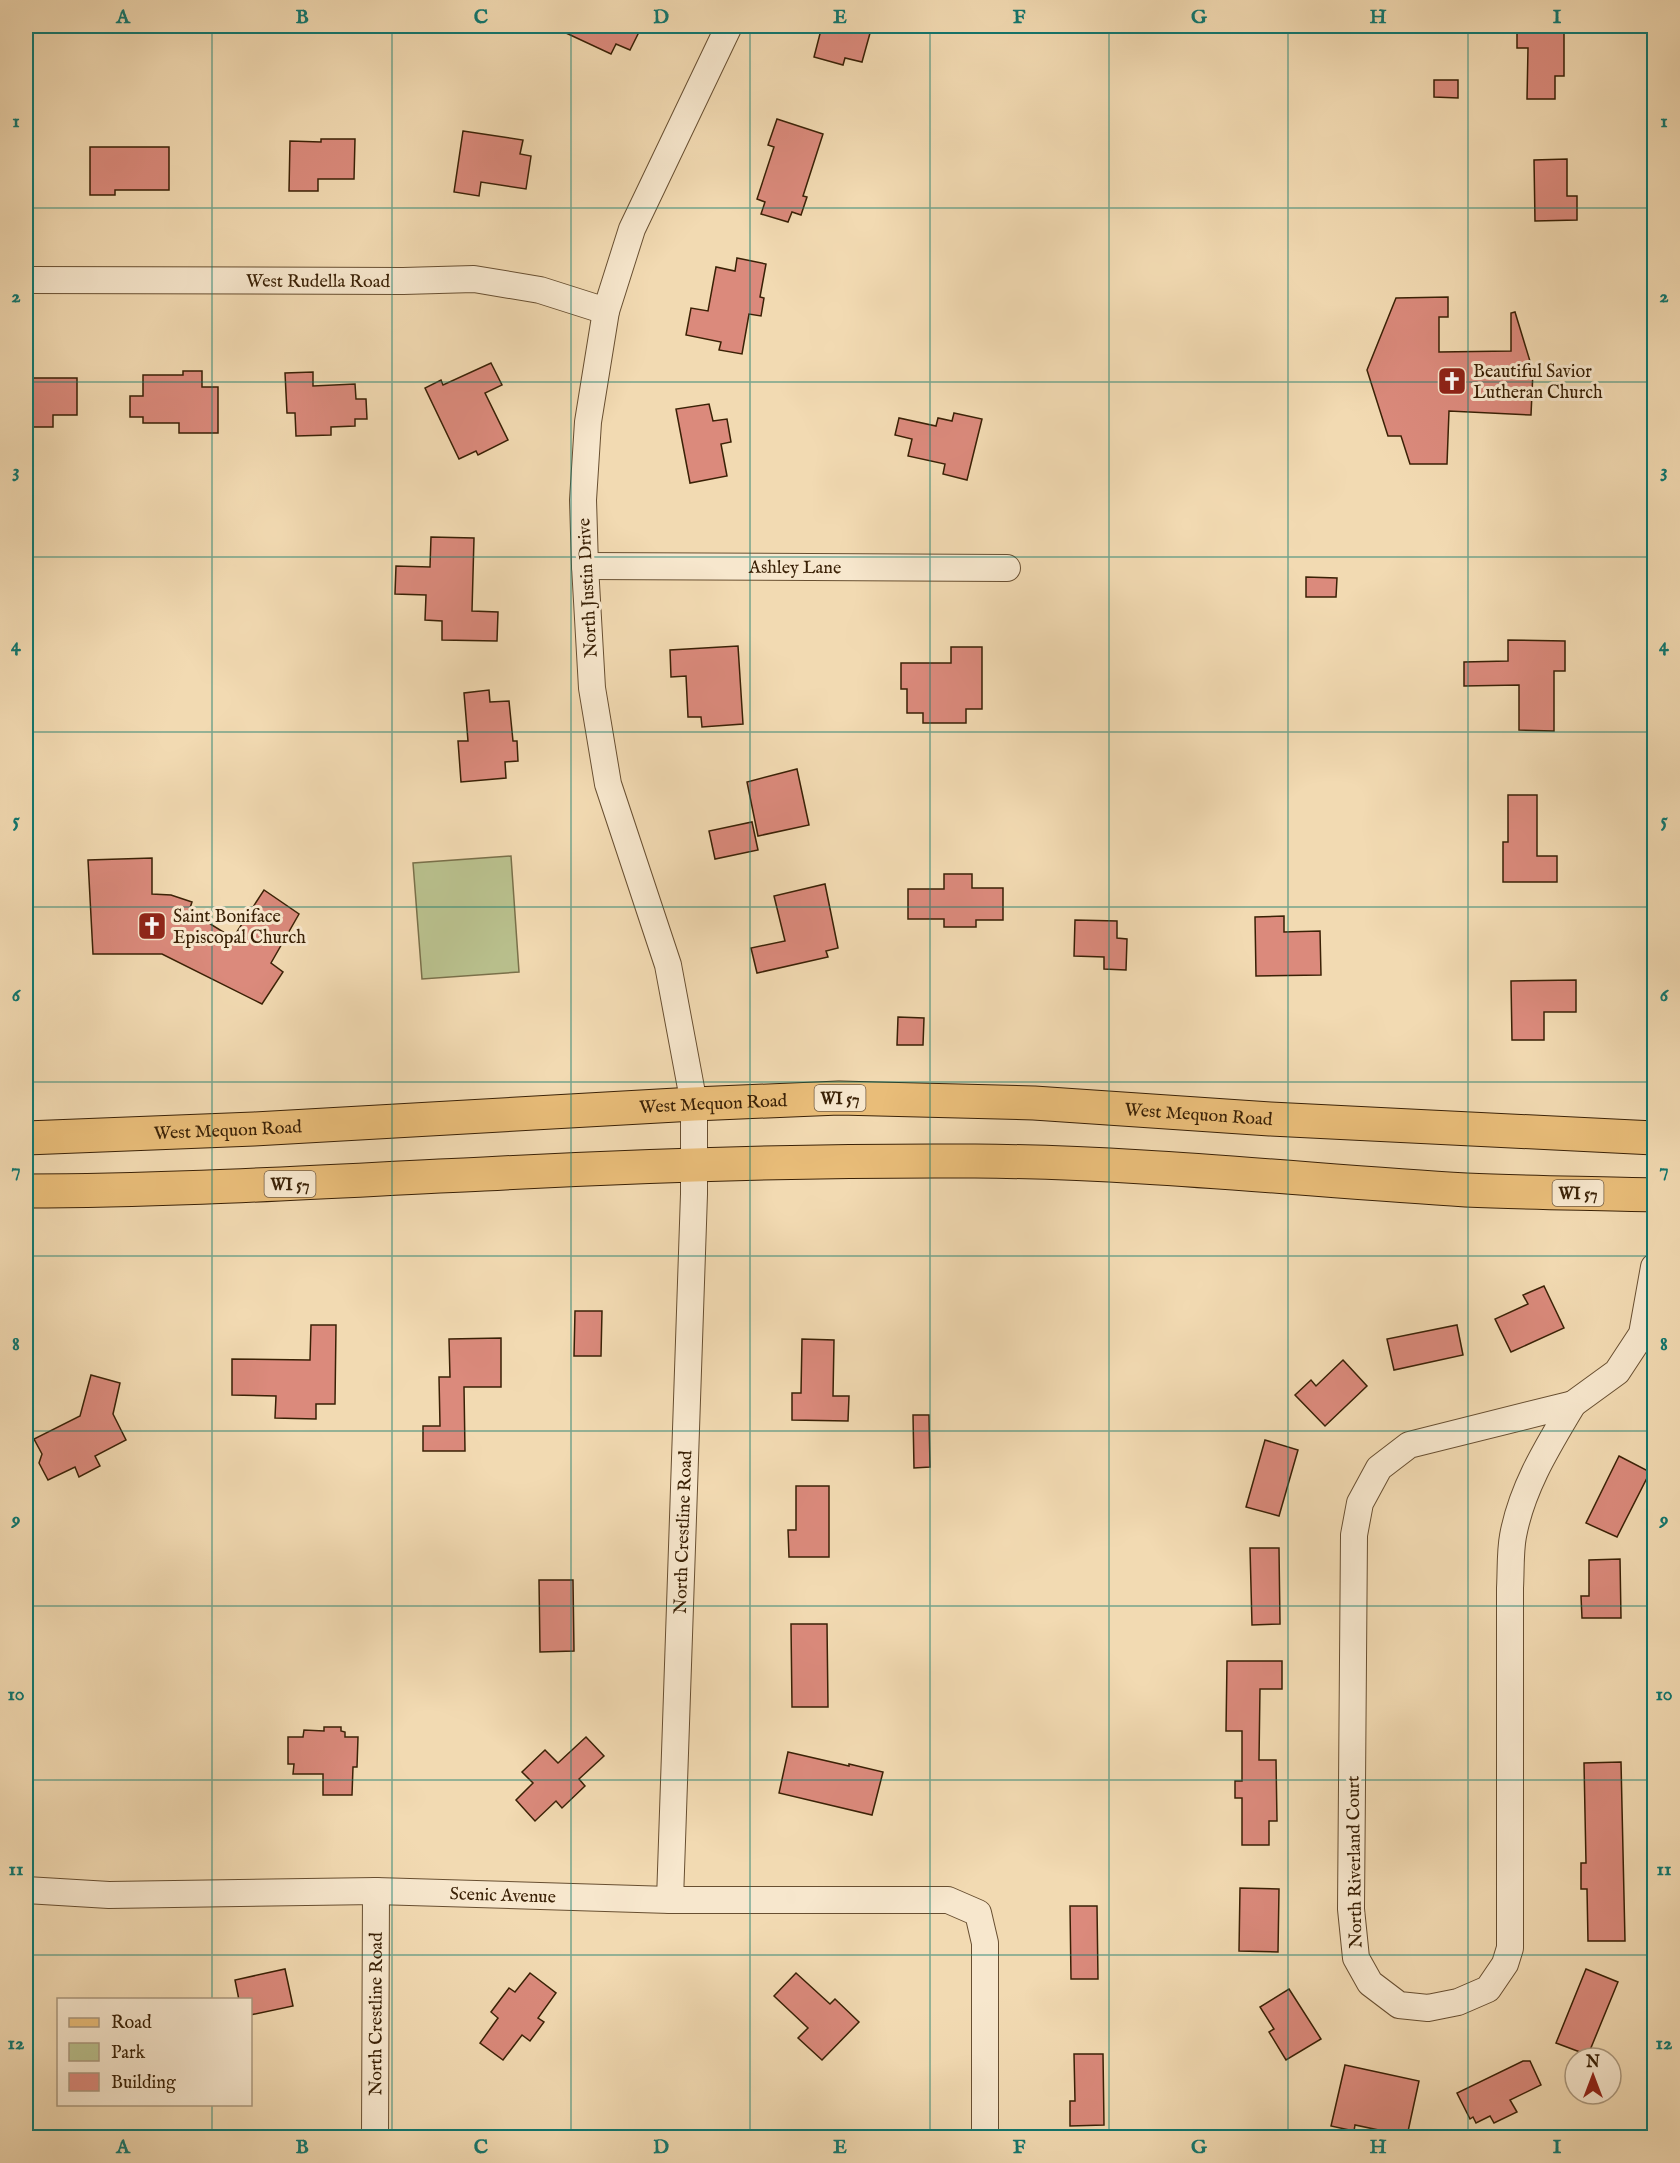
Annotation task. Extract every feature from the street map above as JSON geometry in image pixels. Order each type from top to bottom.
[{"type":"main road","name":"West Mequon Road","points":[[26,1138],[254,1129],[839,1098],[1034,1103],[1270,1119],[1654,1138]]},
{"type":"main road","name":"WI 57","points":[[26,1191],[221,1188],[694,1165],[980,1161],[1126,1166],[1468,1190],[1654,1195]]},
{"type":"street","name":"North Justin Drive","points":[[694,1165],[694,1104],[668,966],[608,784],[592,688],[585,566],[584,500],[588,422],[606,311],[632,229],[729,26]]},
{"type":"street","name":"West Rudella Road","points":[[26,280],[403,281],[474,279],[540,290],[606,311]]},
{"type":"street","name":"Ashley Lane","points":[[585,566],[1006,568]]},
{"type":"street","name":"North Crestline Road","points":[[670,1900],[694,1165]]},
{"type":"street","name":"North Riverland Court","points":[[1573,1404],[1539,1461],[1523,1497],[1513,1537],[1510,1588],[1510,1948],[1505,1964],[1488,1989],[1458,2002],[1428,2008],[1399,2005],[1370,1983],[1356,1958],[1351,1909],[1354,1535],[1360,1503],[1379,1468],[1409,1445],[1573,1404],[1617,1372],[1642,1334],[1654,1267]]},
{"type":"street","name":"Scenic Avenue","points":[[26,1890],[109,1895],[376,1891],[670,1900],[948,1900],[978,1913],[985,1943],[985,2138]]},
{"type":"street","name":"North Crestline Road","points":[[375,2138],[376,1891]]},
{"type":"green space","points":[[511,856],[519,972],[422,979],[413,863]]},
{"type":"building","points":[[551,26],[642,26],[630,50],[616,44],[611,54]]},
{"type":"building","points":[[822,26],[872,26],[862,62],[845,58],[843,65],[814,57]]},
{"type":"building","points":[[1517,26],[1564,26],[1564,76],[1555,76],[1555,99],[1527,99],[1528,48],[1517,48]]},
{"type":"building","points":[[1434,80],[1458,80],[1458,98],[1434,97]]},
{"type":"building","points":[[777,119],[823,134],[803,196],[807,197],[801,215],[792,212],[788,222],[761,214],[765,202],[757,199],[774,147],[768,145]]},
{"type":"building","points":[[463,131],[523,140],[520,154],[531,156],[526,189],[481,182],[479,196],[454,192]]},
{"type":"building","points":[[321,139],[355,139],[354,179],[318,179],[318,191],[289,191],[290,141],[321,142]]},
{"type":"building","points":[[90,147],[169,147],[169,190],[115,190],[115,195],[90,195]]},
{"type":"building","points":[[1567,159],[1567,196],[1577,196],[1577,220],[1535,221],[1534,160]]},
{"type":"building","points":[[737,258],[766,264],[760,297],[764,298],[761,316],[749,314],[742,354],[719,350],[721,342],[686,335],[691,308],[708,311],[716,267],[735,271]]},
{"type":"building","name":"Beautiful Savior Lutheran Church","points":[[1448,297],[1448,317],[1439,317],[1439,352],[1511,351],[1511,313],[1515,312],[1533,371],[1531,415],[1449,411],[1447,464],[1410,464],[1401,436],[1388,436],[1367,370],[1396,298]]},
{"type":"building","points":[[491,363],[502,385],[485,393],[508,440],[478,455],[476,451],[459,459],[425,388],[441,380],[443,385]]},
{"type":"building","points":[[183,371],[202,371],[202,387],[218,387],[218,433],[179,433],[179,423],[143,423],[143,417],[130,417],[130,396],[143,396],[143,375],[183,375]]},
{"type":"building","points":[[313,372],[313,386],[355,384],[356,399],[366,399],[367,419],[355,419],[355,426],[331,427],[331,435],[296,436],[295,413],[287,413],[285,373]]},
{"type":"building","points":[[26,378],[77,378],[77,415],[53,415],[53,427],[33,427],[33,416],[26,416]]},
{"type":"building","points":[[709,404],[713,421],[727,419],[731,442],[721,444],[727,476],[690,483],[676,409]]},
{"type":"building","points":[[954,413],[982,419],[967,480],[943,474],[945,464],[908,456],[912,439],[895,435],[899,418],[936,426],[938,418],[952,421]]},
{"type":"building","points":[[431,537],[474,538],[472,611],[498,612],[497,641],[442,640],[442,621],[425,620],[426,595],[395,594],[396,566],[430,567]]},
{"type":"building","points":[[1306,577],[1337,578],[1336,597],[1306,597]]},
{"type":"building","points":[[1508,640],[1565,641],[1565,671],[1554,671],[1554,731],[1519,730],[1519,685],[1464,686],[1464,662],[1508,661]]},
{"type":"building","points":[[738,646],[743,724],[702,727],[701,717],[688,717],[686,676],[671,677],[670,650]]},
{"type":"building","points":[[951,647],[982,647],[982,709],[966,709],[966,723],[923,723],[923,713],[907,713],[907,689],[901,689],[901,663],[951,663]]},
{"type":"building","points":[[489,690],[490,702],[509,701],[513,741],[517,741],[518,761],[505,762],[506,778],[461,782],[458,741],[468,741],[464,693]]},
{"type":"building","points":[[797,769],[809,825],[758,836],[747,782]]},
{"type":"building","points":[[1508,795],[1537,795],[1537,856],[1557,856],[1557,882],[1503,882],[1503,842],[1508,842]]},
{"type":"building","points":[[752,822],[758,850],[715,859],[709,831]]},
{"type":"building","name":"Saint Boniface Episcopal Church","points":[[152,858],[152,894],[171,895],[192,902],[189,911],[233,938],[264,890],[299,914],[271,963],[283,972],[262,1004],[162,954],[93,954],[88,860]]},
{"type":"building","points":[[944,874],[972,874],[972,888],[1003,888],[1003,920],[976,920],[976,927],[944,927],[944,919],[908,919],[908,889],[944,889]]},
{"type":"building","points":[[825,884],[838,948],[826,951],[828,957],[757,973],[751,948],[785,941],[774,896]]},
{"type":"building","points":[[1284,916],[1284,932],[1320,931],[1321,975],[1256,976],[1255,917]]},
{"type":"building","points":[[1075,920],[1117,921],[1117,938],[1127,939],[1126,970],[1104,969],[1104,957],[1074,956]]},
{"type":"building","points":[[1576,980],[1576,1012],[1544,1012],[1544,1040],[1512,1040],[1511,981]]},
{"type":"building","points":[[898,1017],[924,1018],[923,1045],[897,1045]]},
{"type":"building","points":[[1544,1286],[1564,1328],[1511,1352],[1495,1319],[1528,1304],[1523,1295]]},
{"type":"building","points":[[575,1311],[602,1311],[601,1356],[574,1356]]},
{"type":"building","points":[[311,1325],[336,1325],[335,1404],[316,1404],[316,1419],[275,1418],[276,1396],[232,1395],[232,1359],[310,1360]]},
{"type":"building","points":[[1457,1325],[1463,1355],[1394,1370],[1387,1339]]},
{"type":"building","points":[[501,1338],[501,1387],[464,1387],[465,1451],[423,1451],[423,1426],[440,1426],[439,1377],[450,1377],[449,1339]]},
{"type":"building","points":[[802,1339],[834,1340],[833,1396],[849,1396],[848,1421],[792,1420],[792,1393],[801,1393]]},
{"type":"building","points":[[1343,1360],[1367,1386],[1325,1426],[1295,1395],[1311,1380],[1316,1386]]},
{"type":"building","points":[[91,1375],[120,1383],[113,1414],[126,1440],[95,1456],[100,1466],[79,1477],[75,1467],[48,1480],[39,1463],[42,1454],[34,1439],[80,1416]]},
{"type":"building","points":[[913,1415],[929,1415],[930,1467],[914,1468]]},
{"type":"building","points":[[1265,1440],[1298,1450],[1279,1516],[1246,1507]]},
{"type":"building","points":[[1619,1456],[1650,1472],[1617,1537],[1586,1523]]},
{"type":"building","points":[[796,1486],[829,1486],[829,1557],[789,1557],[788,1530],[796,1530]]},
{"type":"building","points":[[1250,1548],[1279,1548],[1280,1624],[1252,1625]]},
{"type":"building","points":[[1620,1559],[1621,1618],[1582,1618],[1581,1596],[1589,1596],[1589,1560]]},
{"type":"building","points":[[539,1580],[573,1580],[574,1651],[540,1652]]},
{"type":"building","points":[[791,1624],[827,1624],[828,1707],[792,1707]]},
{"type":"building","points":[[1227,1661],[1282,1661],[1282,1689],[1260,1689],[1259,1760],[1276,1760],[1277,1821],[1269,1821],[1269,1845],[1242,1845],[1242,1798],[1235,1798],[1235,1781],[1242,1781],[1242,1731],[1226,1731]]},
{"type":"building","points":[[324,1727],[341,1727],[341,1731],[345,1732],[345,1737],[358,1737],[357,1767],[353,1767],[352,1795],[323,1795],[323,1774],[293,1774],[294,1764],[288,1764],[288,1737],[303,1737],[304,1730],[324,1731]]},
{"type":"building","points":[[586,1737],[604,1756],[579,1779],[585,1786],[562,1808],[556,1801],[535,1821],[516,1800],[533,1783],[522,1772],[545,1750],[558,1763]]},
{"type":"building","points":[[788,1752],[883,1772],[872,1815],[779,1793]]},
{"type":"building","points":[[1621,1762],[1625,1941],[1588,1941],[1587,1889],[1581,1889],[1581,1863],[1586,1863],[1584,1763]]},
{"type":"building","points":[[1240,1888],[1279,1889],[1278,1952],[1239,1951]]},
{"type":"building","points":[[1070,1906],[1097,1906],[1098,1979],[1071,1979]]},
{"type":"building","points":[[285,1969],[293,2006],[252,2015],[252,1998],[239,1998],[235,1980]]},
{"type":"building","points":[[1586,1969],[1618,1982],[1592,2046],[1564,2046],[1556,2043]]},
{"type":"building","points":[[530,1973],[556,1993],[538,2018],[544,2022],[530,2041],[522,2035],[503,2060],[480,2043],[498,2018],[491,2012],[509,1988],[515,1992]]},
{"type":"building","points":[[796,1973],[830,2004],[835,1999],[859,2022],[822,2060],[798,2038],[808,2028],[774,1996]]},
{"type":"building","points":[[1289,1989],[1321,2039],[1286,2060],[1269,2032],[1274,2029],[1260,2007]]},
{"type":"building","points":[[1074,2054],[1103,2054],[1104,2125],[1070,2126],[1070,2101],[1075,2101]]},
{"type":"building","points":[[1523,2061],[1530,2061],[1541,2085],[1510,2100],[1517,2112],[1494,2123],[1490,2116],[1476,2123],[1473,2117],[1470,2119],[1457,2093]]},
{"type":"building","points":[[1345,2065],[1419,2081],[1407,2136],[1355,2125],[1354,2131],[1331,2126]]},
{"type":"place","name":"Beautiful Savior Lutheran Church","points":[[1452,381]]},
{"type":"place","name":"Saint Boniface Episcopal Church","points":[[152,926]]}]
